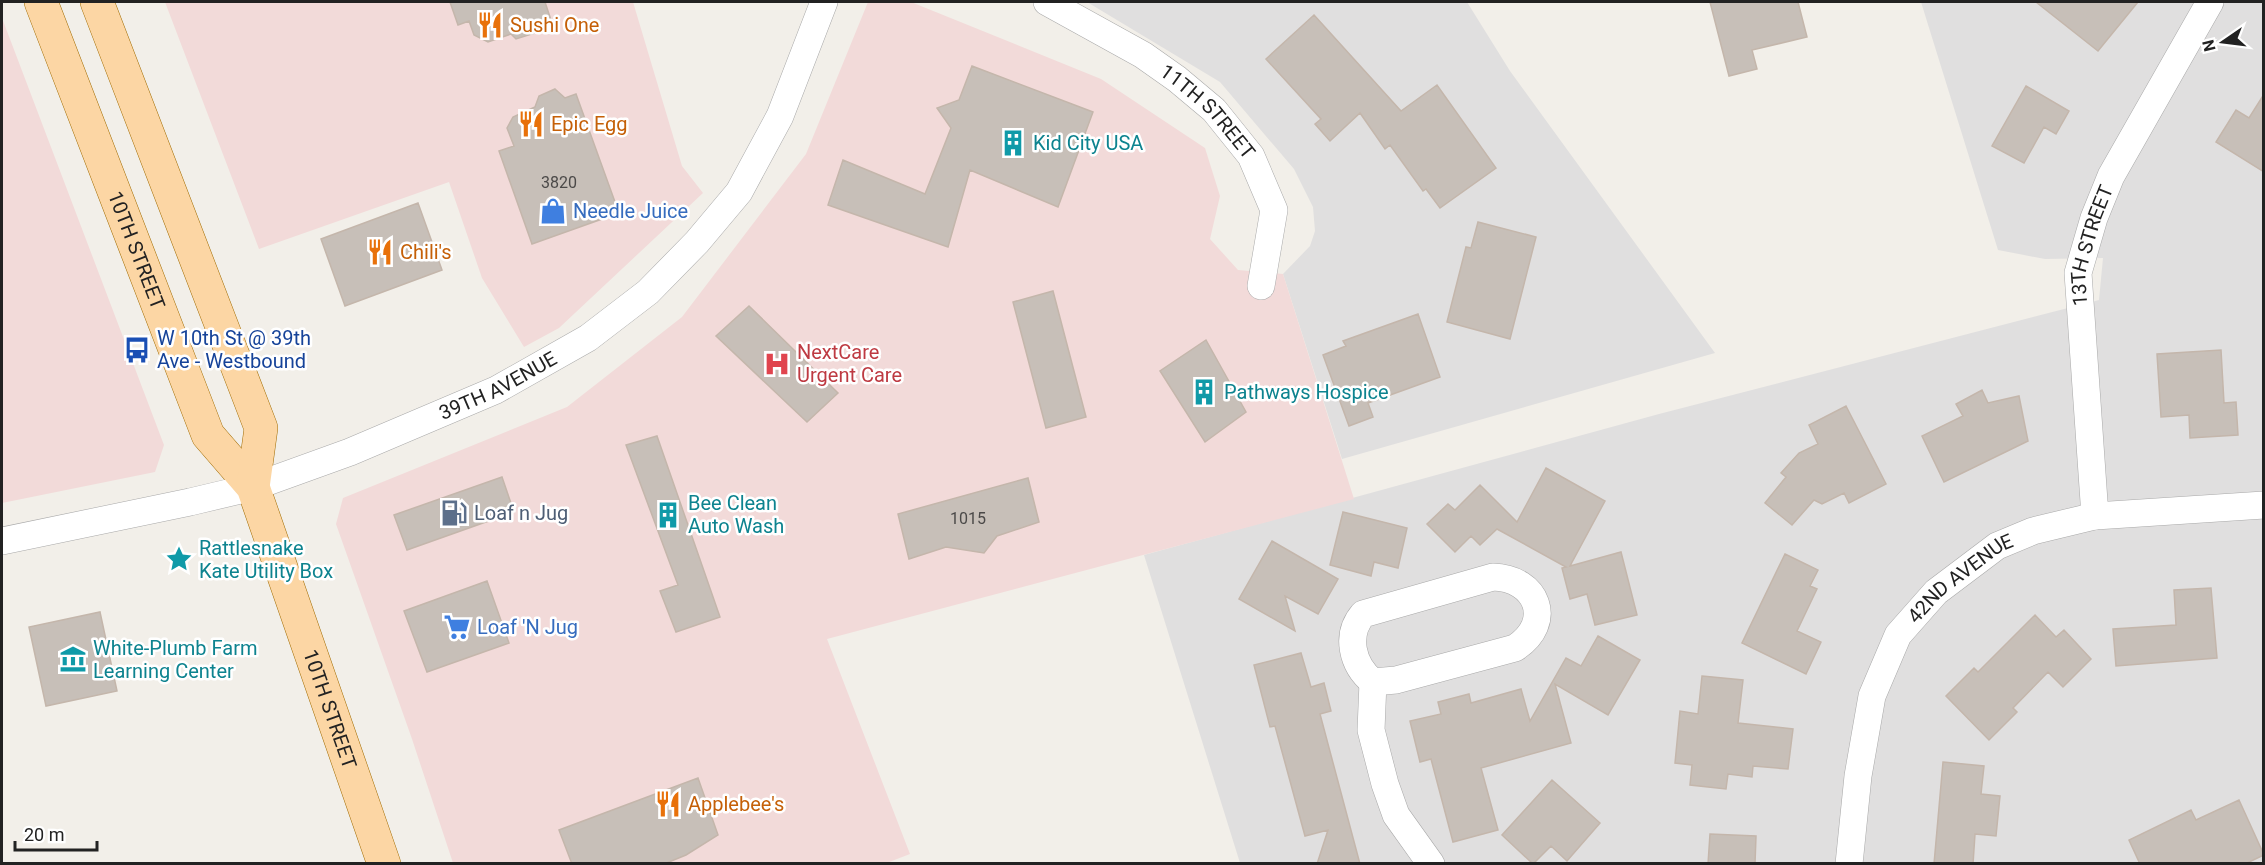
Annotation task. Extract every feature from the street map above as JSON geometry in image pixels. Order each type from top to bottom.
[{"type":"main road","name":"10TH STREET","points":[[41,2],[208,435],[253,487],[384,864]]},
{"type":"main road","name":"10TH STREET","points":[[97,2],[261,428],[253,487]]},
{"type":"street","name":"39TH AVENUE","points":[[2,541],[253,487],[350,452],[496,390],[588,338],[648,292],[697,242],[739,192],[780,116],[824,2]]},
{"type":"street","name":"11TH STREET","points":[[1047,2],[1143,56],[1177,79],[1214,110],[1251,156],[1274,210],[1260,286]]},
{"type":"street","name":"13TH STREET","points":[[2095,516],[2078,273],[2094,218],[2111,176],[2210,2]]},
{"type":"street","name":"42ND AVENUE","points":[[1849,864],[1858,776],[1872,696],[1898,635],[1936,592],[1997,546],[2033,531],[2095,516],[2264,505]]},
{"type":"street","points":[[1493,577],[1508,577],[1523,585],[1532,597],[1537,609],[1538,621],[1527,641],[1515,648],[1396,680],[1373,681],[1357,665],[1352,639],[1356,622],[1368,611],[1493,577]]},
{"type":"street","points":[[1373,681],[1371,730],[1385,784],[1396,815],[1431,864]]},
{"type":"shaded area","points":[[165,2],[633,2],[682,166],[703,193],[559,328],[524,347],[482,278],[449,182],[259,249]]},
{"type":"shaded area","points":[[868,2],[911,2],[1101,79],[1205,148],[1220,196],[1210,239],[1238,270],[1283,274],[1354,499],[827,639],[910,854],[884,864],[453,863],[336,524],[343,498],[567,407],[682,317],[806,154]]},
{"type":"shaded area","points":[[1087,2],[1467,2],[1510,71],[1715,353],[1342,459],[1283,274],[1310,246],[1315,231],[1313,207],[1294,169],[1220,82]]},
{"type":"shaded area","points":[[1921,2],[2263,2],[2263,863],[1240,863],[1144,555],[1659,414],[2099,300],[2103,258],[2045,259],[1998,250]]},
{"type":"shaded area","points":[[2,18],[164,445],[155,472],[2,503]]},
{"type":"building","points":[[450,2],[545,2],[551,20],[537,25],[535,33],[516,39],[511,34],[488,42],[474,35],[469,21],[458,25]]},
{"type":"building","points":[[1710,2],[1798,2],[1807,37],[1752,50],[1757,69],[1729,76]]},
{"type":"building","points":[[2036,2],[2138,2],[2098,51]]},
{"type":"building","points":[[1314,15],[1401,111],[1437,85],[1496,168],[1440,208],[1426,189],[1423,191],[1390,145],[1385,149],[1360,113],[1330,141],[1315,124],[1321,119],[1266,59]]},
{"type":"building","name":"Kid City USA","points":[[972,66],[1093,112],[1058,207],[970,170],[948,247],[828,205],[843,160],[925,194],[951,128],[937,108],[959,100]]},
{"type":"building","points":[[2026,86],[2069,111],[2056,134],[2044,127],[2024,163],[1992,146]]},
{"type":"building","points":[[555,89],[565,98],[576,94],[619,213],[532,244],[499,151],[514,146],[507,128],[513,117],[535,107],[539,96]]},
{"type":"building","points":[[2264,94],[2264,172],[2216,142],[2236,110],[2249,118]]},
{"type":"building","name":"Chili's","points":[[418,203],[442,270],[345,306],[321,239]]},
{"type":"building","points":[[1478,222],[1536,237],[1510,339],[1447,322],[1466,247],[1471,248]]},
{"type":"building","points":[[1053,291],[1086,417],[1046,428],[1013,302]]},
{"type":"building","name":"NextCare Urgent Care","points":[[749,306],[838,393],[807,422],[716,336]]},
{"type":"building","points":[[1418,314],[1440,377],[1368,403],[1373,417],[1349,426],[1323,355],[1346,346],[1343,341]]},
{"type":"building","name":"Pathways Hospice","points":[[1206,340],[1246,412],[1205,442],[1160,371]]},
{"type":"building","points":[[2221,350],[2224,403],[2236,402],[2238,435],[2190,438],[2189,415],[2161,417],[2157,354]]},
{"type":"building","points":[[1982,390],[1988,403],[2019,396],[2028,441],[1944,482],[1922,436],[1963,416],[1956,404]]},
{"type":"building","points":[[1846,406],[1886,484],[1849,503],[1844,493],[1822,504],[1814,500],[1792,525],[1765,503],[1786,477],[1781,473],[1799,453],[1818,444],[1809,425]]},
{"type":"building","name":"Bee Clean Auto Wash","points":[[657,436],[720,617],[676,632],[660,591],[678,585],[626,445]]},
{"type":"building","points":[[1546,468],[1605,501],[1570,566],[1621,552],[1637,615],[1595,625],[1587,594],[1570,599],[1562,568],[1566,567],[1497,529],[1480,545],[1471,536],[1455,552],[1427,524],[1448,504],[1455,510],[1480,485],[1517,522]]},
{"type":"building","name":"Loaf n Jug","points":[[502,477],[514,512],[407,550],[394,515]]},
{"type":"building","points":[[1028,478],[1039,522],[997,536],[984,553],[946,547],[909,559],[898,514]]},
{"type":"building","points":[[1343,512],[1407,528],[1398,568],[1374,562],[1371,576],[1330,565]]},
{"type":"building","points":[[1272,541],[1338,579],[1318,614],[1285,596],[1295,631],[1239,599]]},
{"type":"building","points":[[1785,554],[1818,570],[1810,586],[1817,589],[1797,631],[1821,642],[1806,674],[1742,643]]},
{"type":"building","name":"Loaf 'N Jug","points":[[487,581],[509,643],[427,672],[404,611]]},
{"type":"building","points":[[2211,588],[2217,658],[2116,666],[2113,629],[2176,625],[2174,590]]},
{"type":"building","name":"White-Plumb Farm Learning Center","points":[[100,612],[117,691],[46,706],[29,627]]},
{"type":"building","points":[[2035,615],[2056,637],[2064,630],[2091,659],[2063,687],[2048,672],[2013,708],[2017,712],[1989,740],[1946,696],[1974,668],[1978,672]]},
{"type":"building","points":[[1598,636],[1640,660],[1608,715],[1555,684],[1571,743],[1481,768],[1498,830],[1453,842],[1431,759],[1420,762],[1410,721],[1441,714],[1438,702],[1469,694],[1471,703],[1521,689],[1530,721],[1566,658],[1581,666]]},
{"type":"building","points":[[1301,653],[1311,687],[1324,683],[1331,711],[1320,714],[1360,864],[1317,864],[1328,830],[1305,836],[1275,726],[1270,727],[1254,665]]},
{"type":"building","points":[[1702,676],[1743,680],[1738,723],[1793,729],[1788,769],[1753,766],[1752,777],[1728,774],[1726,789],[1690,785],[1692,765],[1675,763],[1680,711],[1698,714]]},
{"type":"building","points":[[1943,762],[1984,766],[1981,794],[2000,796],[1996,836],[1975,834],[1973,864],[1934,864]]},
{"type":"building","name":"Applebee's","points":[[698,778],[718,835],[686,855],[664,864],[572,864],[559,830]]},
{"type":"building","points":[[1552,780],[1600,823],[1567,861],[1551,846],[1533,864],[1502,835]]},
{"type":"building","points":[[2239,800],[2264,855],[2245,864],[2140,864],[2129,840],[2191,810],[2196,820]]},
{"type":"building","points":[[1710,834],[1756,836],[1755,864],[1708,864]]},
{"type":"place","name":"Sushi One","points":[[490,25]]},
{"type":"place","name":"Epic Egg","points":[[531,124]]},
{"type":"place","name":"Kid City USA","points":[[1013,143]]},
{"type":"place","name":"Needle Juice","points":[[553,211]]},
{"type":"place","name":"Chili's","points":[[380,252]]},
{"type":"place","name":"W 10th St @ 39th Ave - Westbound","points":[[137,350]]},
{"type":"place","name":"NextCare Urgent Care","points":[[777,364]]},
{"type":"place","name":"Pathways Hospice","points":[[1204,392]]},
{"type":"place","name":"Loaf n Jug","points":[[454,513]]},
{"type":"place","name":"Bee Clean Auto Wash","points":[[668,515]]},
{"type":"place","name":"Rattlesnake Kate Utility Box","points":[[179,559]]},
{"type":"place","name":"Loaf 'N Jug","points":[[457,627]]},
{"type":"place","name":"White-Plumb Farm Learning Center","points":[[73,659]]},
{"type":"place","name":"Applebee's","points":[[668,804]]}]
